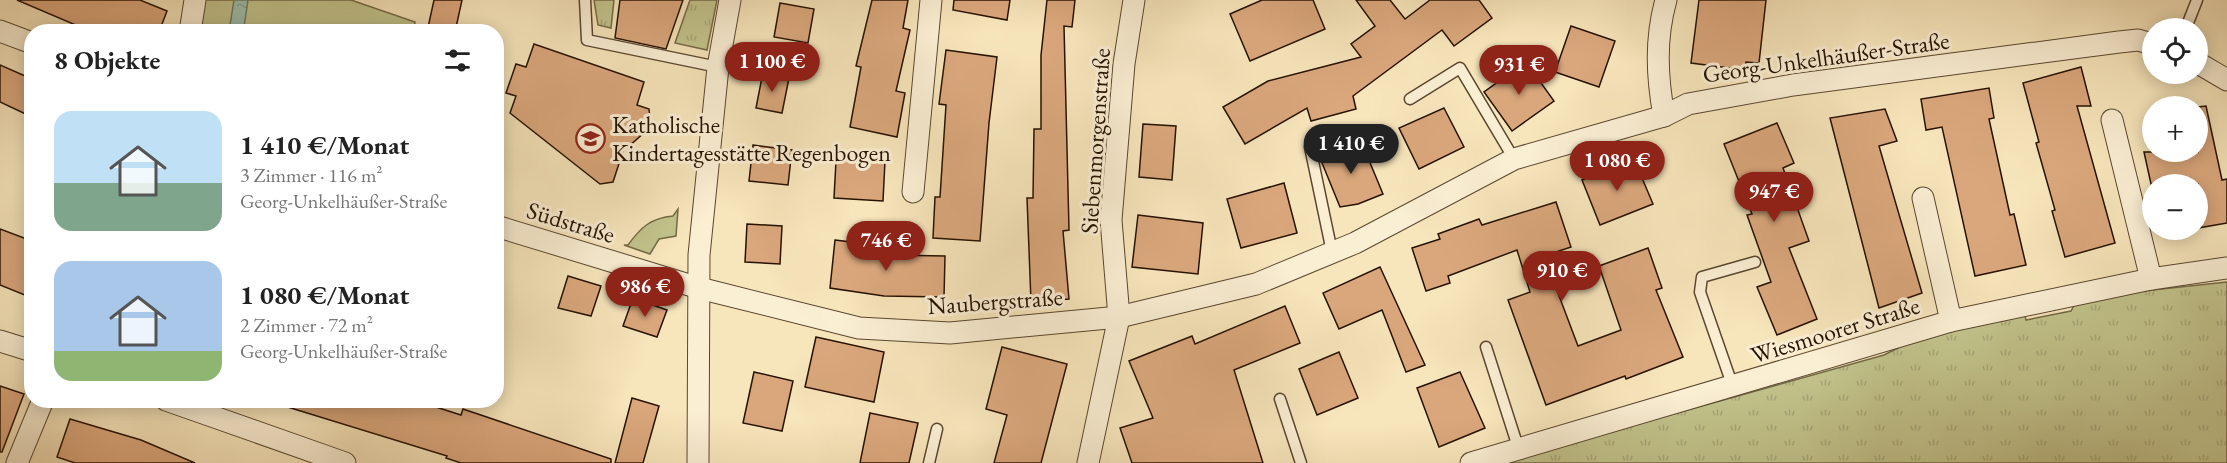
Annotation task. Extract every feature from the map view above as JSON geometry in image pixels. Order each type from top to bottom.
[{"type":"street","points":[[191,24],[195,0]]},
{"type":"street","points":[[698,463],[699,255],[718,68],[730,0]]},
{"type":"street","points":[[913,192],[931,0]]},
{"type":"street","name":"Siebenmorgenstraße","points":[[1088,463],[1119,317],[1111,220],[1124,64],[1134,0]]},
{"type":"street","points":[[1664,116],[1657,76],[1661,18],[1666,0]]},
{"type":"street","points":[[0,31],[24,40]]},
{"type":"street","name":"Georg-Unkelhäußer-Straße","points":[[1119,317],[1256,284],[1332,252],[1514,159],[1664,116],[1688,104],[1793,85],[2119,42],[2142,41]]},
{"type":"street","points":[[2208,69],[2227,80]]},
{"type":"street","points":[[2112,120],[2151,279]]},
{"type":"street","name":"Wiesmoorer Straße","points":[[1923,198],[1951,321]]},
{"type":"street","name":"Südstraße","points":[[504,228],[699,288]]},
{"type":"street","name":"Wiesmoorer Straße","points":[[1471,463],[1518,447],[1733,387],[1951,321],[2151,279],[2227,268]]},
{"type":"street","name":"Naubergstraße","points":[[699,288],[859,328],[950,333],[1119,317]]},
{"type":"street","points":[[0,341],[24,348]]},
{"type":"street","points":[[17,463],[40,408]]},
{"type":"street","points":[[189,408],[345,463]]},
{"type":"lane","points":[[585,0],[586,40],[718,68]]},
{"type":"lane","points":[[2190,18],[2197,0]]},
{"type":"lane","points":[[1410,99],[1460,68],[1514,159]]},
{"type":"lane","points":[[1332,252],[1310,147],[1346,132]]},
{"type":"lane","name":"Wiesmoorer Straße","points":[[1733,387],[1700,292],[1702,277],[1755,262]]},
{"type":"lane","points":[[1486,347],[1518,447]]},
{"type":"lane","points":[[1280,399],[1301,463]]},
{"type":"lane","points":[[929,463],[937,429]]},
{"type":"green space","points":[[205,0],[351,0],[415,22],[415,24],[201,24]]},
{"type":"green space","points":[[594,0],[614,0],[611,28],[598,25]]},
{"type":"green space","points":[[690,0],[717,0],[707,50],[675,43]]},
{"type":"green space","points":[[678,209],[676,236],[659,239],[650,254],[624,245],[628,245],[637,233],[653,221],[673,216]]},
{"type":"green space","points":[[2227,282],[2227,463],[1498,463],[1884,355],[1912,341],[2024,312],[2026,320],[2071,311],[2078,298]]},
{"type":"water","points":[[234,0],[248,0],[244,24],[230,24]]},
{"type":"building","points":[[17,0],[140,0],[167,11],[162,24],[73,24]]},
{"type":"building","points":[[434,0],[462,0],[457,24],[429,24]]},
{"type":"building","points":[[620,0],[683,0],[666,49],[615,38]]},
{"type":"building","points":[[872,0],[908,0],[903,28],[910,30],[896,91],[905,93],[897,137],[850,127],[861,67],[856,66]]},
{"type":"building","points":[[954,0],[1010,0],[1007,20],[953,10]]},
{"type":"building","points":[[1047,0],[1075,0],[1072,27],[1064,26],[1069,230],[1063,231],[1069,299],[1031,302],[1027,198],[1033,198],[1034,129],[1041,129],[1041,55]]},
{"type":"building","points":[[1262,0],[1313,0],[1325,29],[1250,61],[1230,14]]},
{"type":"building","points":[[1356,0],[1390,0],[1405,19],[1430,0],[1479,0],[1492,18],[1454,46],[1442,30],[1353,96],[1356,109],[1311,121],[1307,108],[1245,144],[1223,107],[1268,81],[1361,57],[1351,44],[1375,26]]},
{"type":"building","points":[[1699,0],[1766,0],[1759,63],[1746,62],[1745,70],[1691,63]]},
{"type":"building","points":[[780,3],[814,9],[808,43],[774,37]]},
{"type":"building","points":[[1571,26],[1615,41],[1599,87],[1555,72]]},
{"type":"building","points":[[534,44],[644,82],[637,105],[649,109],[650,118],[646,131],[628,147],[625,145],[613,182],[600,184],[510,113],[516,96],[506,93],[516,64],[526,67]]},
{"type":"building","points":[[946,50],[997,57],[989,123],[980,241],[933,238],[935,197],[940,197],[946,105],[939,104]]},
{"type":"building","points":[[1526,62],[1554,101],[1512,131],[1484,92]]},
{"type":"building","points":[[0,65],[24,76],[24,113],[0,102]]},
{"type":"building","points":[[2081,67],[2091,106],[2077,106],[2115,243],[2065,257],[2052,211],[2055,210],[2036,143],[2039,142],[2023,83]]},
{"type":"building","points":[[763,72],[789,78],[782,113],[756,108]]},
{"type":"building","points":[[1989,88],[1994,118],[1989,119],[2010,215],[2014,214],[2026,265],[1975,276],[1942,127],[1926,130],[1921,99]]},
{"type":"building","points":[[1444,108],[1464,147],[1419,169],[1399,128]]},
{"type":"building","points":[[1885,109],[1897,141],[1879,146],[1922,293],[1879,308],[1830,118]]},
{"type":"building","points":[[2208,115],[2222,180],[2227,179],[2227,223],[2208,226],[2208,174],[2149,174],[2146,162],[2208,162]]},
{"type":"building","points":[[1777,123],[1794,163],[1783,168],[1809,241],[1789,248],[1817,319],[1777,335],[1757,287],[1771,282],[1747,215],[1752,214],[1724,144]]},
{"type":"building","points":[[1143,124],[1176,126],[1172,180],[1139,177]]},
{"type":"building","points":[[1361,141],[1383,194],[1358,204],[1340,207],[1320,158]]},
{"type":"building","points":[[753,145],[792,150],[788,185],[749,181]]},
{"type":"building","points":[[844,156],[885,161],[883,201],[834,198],[836,161],[844,162]]},
{"type":"building","points":[[1634,159],[1653,204],[1600,225],[1582,180]]},
{"type":"building","points":[[1284,183],[1297,233],[1241,248],[1227,199]]},
{"type":"building","points":[[1556,202],[1571,247],[1544,256],[1578,346],[1621,330],[1599,266],[1648,248],[1662,288],[1656,290],[1683,357],[1626,379],[1625,376],[1546,405],[1508,300],[1530,292],[1517,250],[1448,276],[1450,283],[1426,291],[1412,248],[1440,239],[1438,234],[1479,219],[1482,225]]},
{"type":"building","points":[[1138,215],[1203,223],[1198,274],[1132,267]]},
{"type":"building","points":[[747,224],[782,226],[780,264],[745,262]]},
{"type":"building","points":[[0,229],[24,238],[24,295],[0,285]]},
{"type":"building","points":[[835,240],[891,247],[891,255],[945,256],[944,297],[884,296],[830,288]]},
{"type":"building","points":[[1380,267],[1425,365],[1406,372],[1382,310],[1339,329],[1323,293]]},
{"type":"building","points":[[568,276],[601,286],[591,316],[558,308]]},
{"type":"building","points":[[633,298],[667,310],[657,337],[623,326]]},
{"type":"building","points":[[1285,306],[1300,343],[1234,370],[1263,463],[1132,463],[1120,428],[1153,418],[1129,361],[1192,336],[1195,344]]},
{"type":"building","points":[[816,337],[884,352],[874,402],[805,387]]},
{"type":"building","points":[[1002,347],[1067,364],[1041,463],[994,463],[1007,415],[986,409]]},
{"type":"building","points":[[1339,352],[1358,398],[1317,415],[1299,369]]},
{"type":"building","points":[[754,372],[793,381],[782,431],[743,423]]},
{"type":"building","points":[[1460,372],[1485,428],[1439,447],[1417,388]]},
{"type":"building","points":[[0,386],[24,394],[2,452],[0,452]]},
{"type":"building","points":[[632,398],[659,406],[643,463],[615,463]]},
{"type":"building","points":[[291,408],[439,408],[461,415],[463,409],[611,459],[611,463],[461,463],[446,458],[447,456]]},
{"type":"building","points":[[870,413],[918,423],[909,463],[860,463]]},
{"type":"building","points":[[70,419],[141,440],[195,463],[75,463],[57,457]]},
{"type":"place","name":"Katholische Kindertagesstätte Regenbogen","points":[[591,138]]}]
